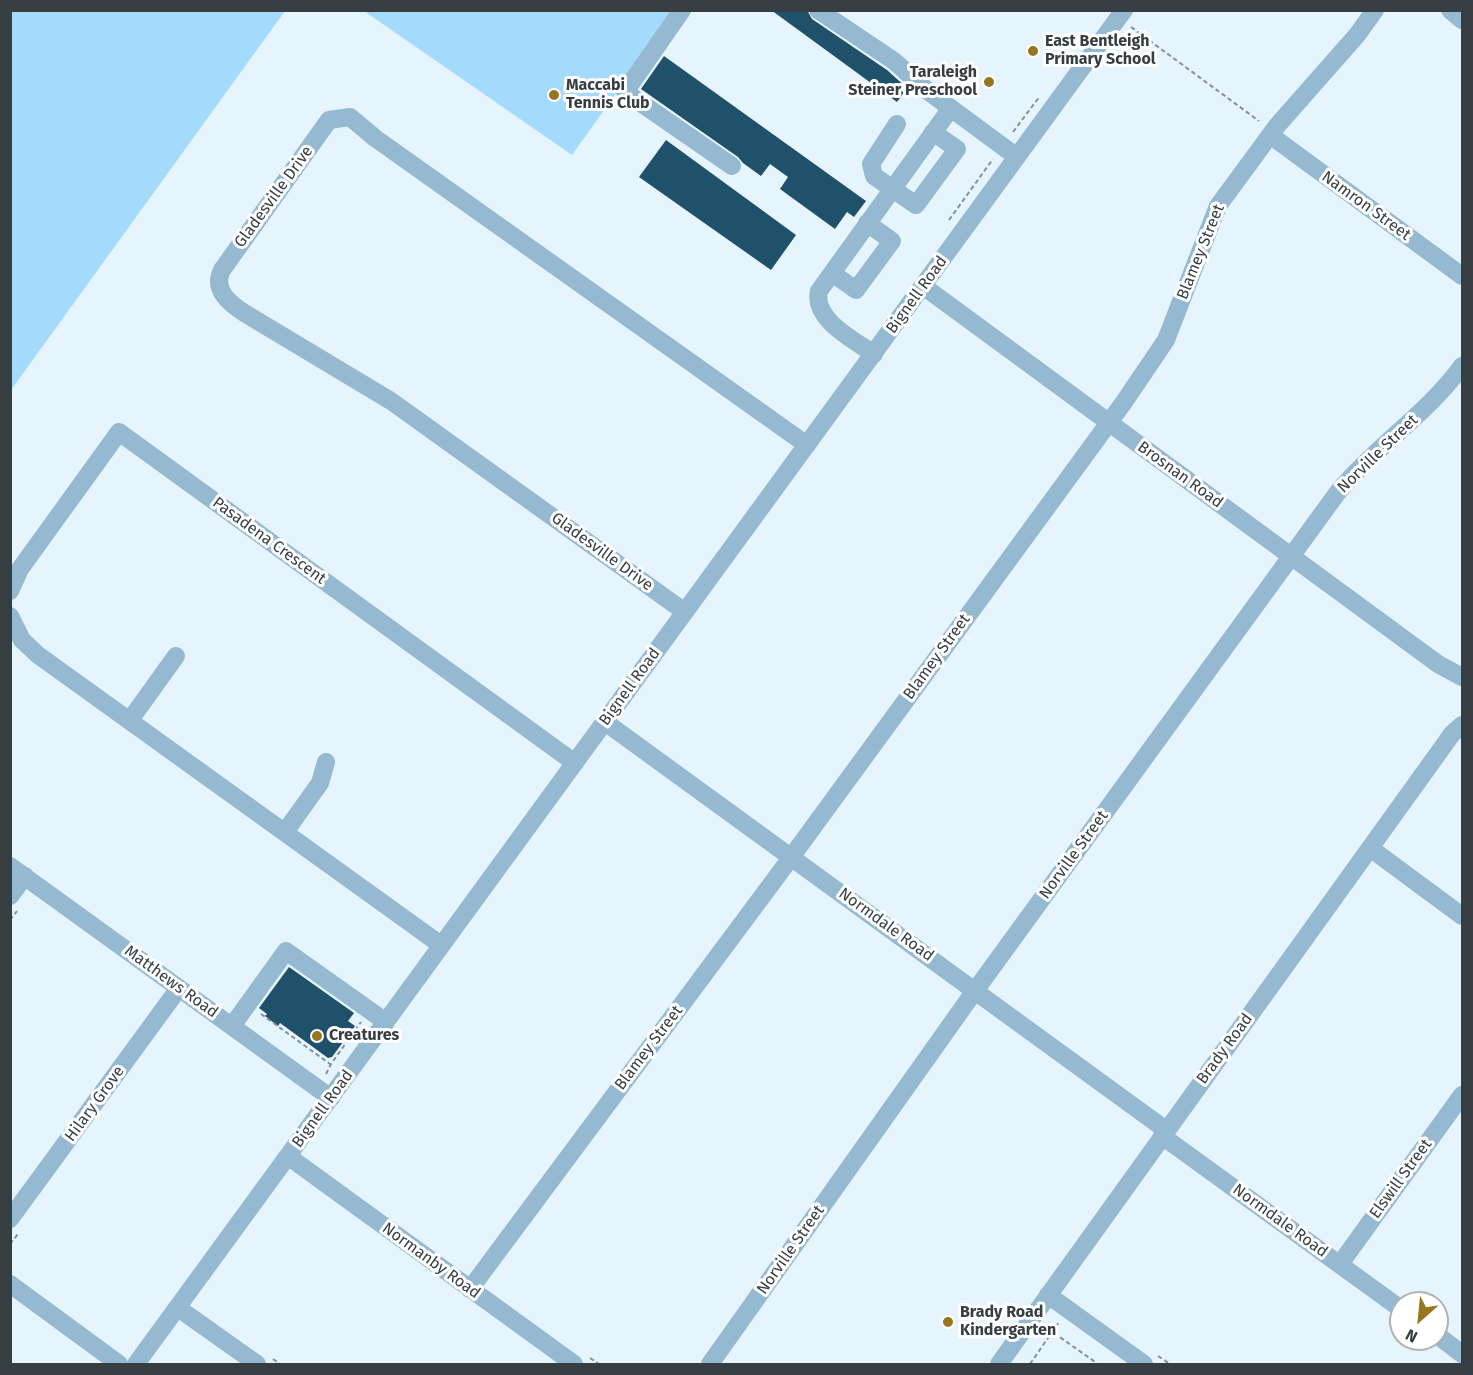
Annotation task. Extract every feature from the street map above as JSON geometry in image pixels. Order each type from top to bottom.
[{"type":"street","points":[[682,10],[625,92],[732,166]]},
{"type":"street","points":[[818,10],[894,61],[929,92],[1017,157]]},
{"type":"street","name":"Blamey Street","points":[[470,1289],[791,856],[1166,340],[1218,206],[1265,129],[1357,35],[1375,10]]},
{"type":"street","points":[[1450,10],[1462,20]]},
{"type":"street","name":"Bignell Road","points":[[136,1365],[922,286],[1017,157],[1127,18]]},
{"type":"street","points":[[874,354],[826,319],[819,309],[817,298],[819,291],[951,108]]},
{"type":"street","name":"Gladesville Drive","points":[[685,612],[391,401],[246,314],[223,296],[218,279],[222,270],[329,120],[350,117],[375,138],[807,445]]},
{"type":"street","points":[[897,124],[871,164],[874,176],[916,205],[957,149],[933,132]]},
{"type":"street","name":"Namron Street","points":[[1265,129],[1462,276]]},
{"type":"street","points":[[832,273],[856,290],[892,241],[867,223]]},
{"type":"street","name":"Brosnan Road","points":[[922,286],[1438,664],[1462,677]]},
{"type":"street","name":"Norville Street","points":[[710,1365],[975,990],[1349,478],[1435,399],[1462,366]]},
{"type":"street","name":"Pasadena Crescent","points":[[10,591],[20,569],[119,432],[575,763]]},
{"type":"street","points":[[10,616],[16,631],[29,648],[441,945]]},
{"type":"street","points":[[130,720],[176,656]]},
{"type":"street","name":"Brosnan Road","points":[[1438,664],[1462,689]]},
{"type":"street","name":"Brady Road","points":[[999,1365],[1164,1133],[1457,730],[1462,713]]},
{"type":"street","name":"Normdale Road","points":[[605,722],[975,990],[1389,1300]]},
{"type":"street","points":[[285,832],[320,783],[326,762]]},
{"type":"street","points":[[1370,848],[1462,916]]},
{"type":"street","points":[[10,896],[18,871]]},
{"type":"street","name":"Matthews Road","points":[[18,871],[179,988],[238,1019],[331,1098]]},
{"type":"street","points":[[238,1019],[286,951],[386,1022]]},
{"type":"street","name":"Hilary Grove","points":[[10,1219],[179,988]]},
{"type":"street","name":"Elswill Street","points":[[1340,1264],[1462,1095]]},
{"type":"street","name":"Normanby Road","points":[[289,1156],[574,1365]]},
{"type":"street","points":[[10,1284],[119,1365]]},
{"type":"street","points":[[1048,1295],[1144,1365]]},
{"type":"street","points":[[178,1308],[256,1365]]},
{"type":"street","points":[[1449,1344],[1462,1354]]},
{"type":"path","points":[[1127,18],[1265,129]]},
{"type":"path","points":[[238,1019],[255,1010],[331,1064]]},
{"type":"path","points":[[1053,1332],[1098,1365]]},
{"type":"shaded area","points":[[10,11],[285,11],[11,390]]},
{"type":"shaded area","name":"Maccabi Tennis Club","points":[[364,11],[675,11],[572,155]]},
{"type":"building","points":[[771,10],[807,10],[812,19],[887,70],[907,88],[897,102]]},
{"type":"building","points":[[664,56],[866,201],[854,217],[847,212],[835,229],[780,189],[788,177],[770,164],[761,176],[738,157],[641,89]]},
{"type":"building","points":[[666,140],[796,235],[771,270],[639,177]]},
{"type":"building","points":[[289,967],[354,1013],[348,1021],[355,1026],[332,1057],[328,1058],[280,1023],[278,1026],[259,1008]]},
{"type":"place","name":"East Bentleigh Primary School","points":[[1033,51]]},
{"type":"place","name":"Taraleigh Steiner Preschool","points":[[989,82]]},
{"type":"place","name":"Maccabi Tennis Club","points":[[554,95]]},
{"type":"place","name":"Creatures","points":[[317,1036]]},
{"type":"place","name":"Brady Road Kindergarten","points":[[948,1322]]}]
